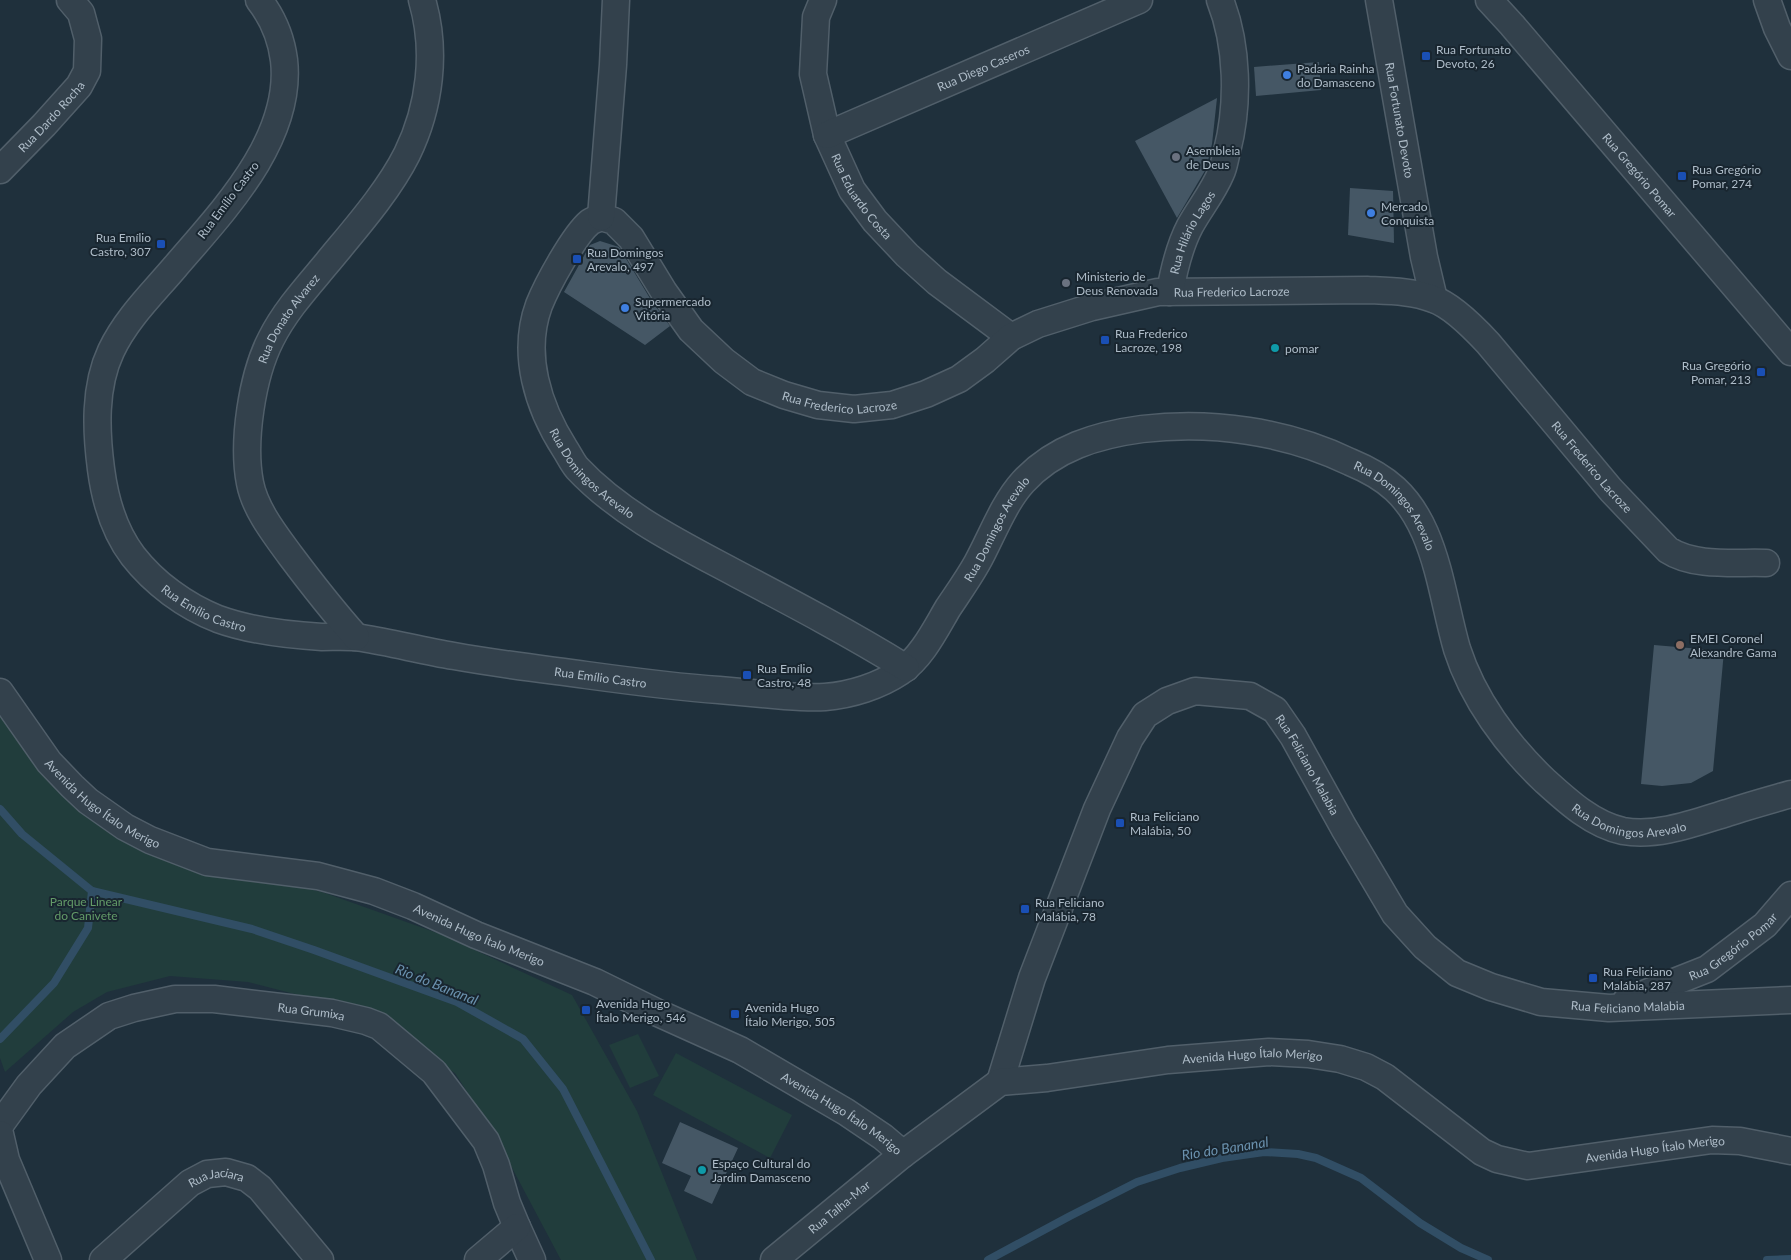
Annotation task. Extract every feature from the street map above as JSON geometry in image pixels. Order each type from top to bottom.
[{"type":"street","name":"Rua Dardo Rocha","points":[[0,170],[79,86],[87,71],[88,39],[81,13],[70,0]]},
{"type":"street","name":"Rua Emílio Castro","points":[[259,0],[270,14],[281,40],[285,85],[282,107],[263,153],[232,198],[179,263],[135,312],[110,353],[100,381],[97,413],[99,454],[103,483],[112,518],[129,551],[154,580],[182,601],[216,618],[262,632],[321,637],[356,637],[451,656],[680,688],[803,698],[834,696],[866,689],[906,668]]},
{"type":"street","name":"Rua Donato Alvarez","points":[[356,637],[322,599],[277,537],[260,509],[250,483],[247,445],[250,410],[258,371],[270,340],[291,307],[364,218],[407,154],[420,121],[430,75],[429,32],[422,0]]},
{"type":"street","points":[[600,217],[613,65],[616,0]]},
{"type":"street","name":"Rua Eduardo Costa","points":[[823,0],[816,17],[813,74],[827,135],[852,190],[875,221],[907,256],[937,282],[1011,337]]},
{"type":"street","name":"Rua Diego Caseros","points":[[827,135],[1139,0]]},
{"type":"street","name":"Rua Hilário Lagos","points":[[1170,292],[1174,266],[1180,248],[1190,226],[1222,172],[1231,136],[1236,103],[1233,58],[1225,11],[1220,0]]},
{"type":"street","name":"Rua Fortunato Devoto","points":[[1379,0],[1424,257],[1434,299]]},
{"type":"street","name":"Rua Gregório Pomar","points":[[1489,0],[1791,352]]},
{"type":"street","points":[[1766,0],[1791,56]]},
{"type":"street","name":"Rua Frederico Lacroze","points":[[600,217],[614,221],[631,238],[664,292],[691,330],[724,361],[752,382],[784,395],[818,405],[854,410],[892,405],[926,394],[959,379],[985,360],[1011,337],[1038,324],[1092,307],[1158,292],[1367,290],[1402,292],[1434,299],[1470,325],[1488,343],[1611,490],[1668,550],[1694,561],[1766,563]]},
{"type":"street","name":"Rua Domingos Arevalo","points":[[600,217],[591,221],[584,229],[544,292],[536,314],[532,336],[533,362],[539,398],[552,428],[576,466],[607,495],[676,541],[853,636],[906,668],[928,642],[976,564],[1020,485],[1058,453],[1083,441],[1138,430],[1187,426],[1238,429],[1292,440],[1333,453],[1374,473],[1398,492],[1409,504],[1425,532],[1459,653],[1475,692],[1505,737],[1541,777],[1572,804],[1597,821],[1624,831],[1652,831],[1677,828],[1791,794]]},
{"type":"street","name":"Rua Feliciano Malabia","points":[[1000,1082],[1035,969],[1097,808],[1130,738],[1145,715],[1167,701],[1195,691],[1250,696],[1275,710],[1293,736],[1395,914],[1425,947],[1457,972],[1491,987],[1542,1002],[1610,1008],[1791,1000]]},
{"type":"street","name":"Avenida Hugo Ítalo Merigo","points":[[0,692],[49,762],[72,786],[125,827],[142,836],[206,862],[318,876],[374,891],[595,982],[740,1050],[846,1112],[883,1137],[903,1154],[1000,1082],[1047,1078],[1168,1060],[1269,1052],[1308,1054],[1340,1059],[1366,1067],[1385,1077],[1482,1152],[1496,1159],[1511,1163],[1528,1166],[1712,1140],[1740,1141],[1791,1151]]},
{"type":"street","name":"Rua Gregório Pomar","points":[[1610,1008],[1706,969],[1765,925],[1791,895]]},
{"type":"street","name":"Rua Grumixa","points":[[1,1126],[29,1085],[66,1046],[109,1016],[134,1008],[175,999],[214,999],[332,1013],[379,1026],[434,1072],[486,1141],[496,1165],[516,1227],[532,1260]]},
{"type":"street","points":[[1,1126],[6,1160],[48,1260]]},
{"type":"street","name":"Rua Talha-Mar","points":[[774,1260],[903,1154]]},
{"type":"street","name":"Rua Jaciara","points":[[103,1260],[190,1183],[207,1174],[226,1172],[247,1178],[260,1188],[320,1260]]},
{"type":"street","points":[[478,1260],[516,1227]]},
{"type":"green space","name":"Parque Linear do Canivete","points":[[0,693],[144,846],[325,893],[440,934],[572,995],[637,1111],[697,1260],[561,1260],[493,1132],[455,1073],[379,1029],[310,998],[248,982],[170,976],[107,992],[73,1012],[5,1072],[0,1058]]},
{"type":"green space","points":[[638,1034],[659,1076],[630,1088],[609,1045]]},
{"type":"green space","points":[[676,1053],[792,1115],[770,1158],[653,1095]]},
{"type":"building","name":"Padaria Rainha do Damasceno","points":[[1319,62],[1321,90],[1256,96],[1254,67]]},
{"type":"building","name":"Asembleia de Deus","points":[[1217,98],[1212,144],[1206,169],[1177,218],[1135,141]]},
{"type":"building","name":"Mercado Conquista","points":[[1350,188],[1393,191],[1394,243],[1348,235]]},
{"type":"building","name":"Supermercado Vitória","points":[[600,241],[619,247],[651,300],[670,326],[645,345],[564,292],[590,245]]},
{"type":"building","points":[[1654,645],[1724,651],[1713,771],[1691,783],[1662,786],[1641,784]]},
{"type":"building","name":"Espaço Cultural do Jardim Damasceno","points":[[680,1122],[738,1148],[712,1204],[684,1191],[691,1176],[662,1163]]},
{"type":"waterway","name":"Rio do Bananal","points":[[0,809],[22,834],[92,891],[252,929],[314,950],[457,1002],[523,1039],[563,1089],[651,1260]]},
{"type":"waterway","points":[[0,1039],[54,983],[88,928],[92,891]]},
{"type":"waterway","name":"Rio do Bananal","points":[[988,1260],[1137,1182],[1180,1168],[1222,1158],[1264,1152],[1298,1154],[1316,1158],[1361,1178],[1420,1223],[1461,1248],[1488,1260]]},
{"type":"waterway","name":"Rio do Bananal","points":[[1767,1260],[1791,1259]]},
{"type":"place","name":"Rua Fortunato Devoto, 26","points":[[1426,56]]},
{"type":"place","name":"Padaria Rainha do Damasceno","points":[[1287,75]]},
{"type":"place","name":"Asembleia de Deus","points":[[1176,157]]},
{"type":"place","name":"Rua Gregório Pomar, 274","points":[[1682,176]]},
{"type":"place","name":"Mercado Conquista","points":[[1371,213]]},
{"type":"place","name":"Rua Emílio Castro, 307","points":[[161,244]]},
{"type":"place","name":"Rua Domingos Arevalo, 497","points":[[577,259]]},
{"type":"place","name":"Ministerio de Deus Renovada","points":[[1066,283]]},
{"type":"place","name":"Supermercado Vitória","points":[[625,308]]},
{"type":"place","name":"Rua Frederico Lacroze, 198","points":[[1105,340]]},
{"type":"place","name":"pomar","points":[[1275,348]]},
{"type":"place","name":"Rua Gregório Pomar, 213","points":[[1761,372]]},
{"type":"place","name":"EMEI Coronel Alexandre Gama","points":[[1680,645]]},
{"type":"place","name":"Rua Emílio Castro, 48","points":[[747,675]]},
{"type":"place","name":"Rua Feliciano Malábia, 50","points":[[1120,823]]},
{"type":"place","name":"Rua Feliciano Malábia, 78","points":[[1025,909]]},
{"type":"place","name":"Rua Feliciano Malábia, 287","points":[[1593,978]]},
{"type":"place","name":"Avenida Hugo Ítalo Merigo, 546","points":[[586,1010]]},
{"type":"place","name":"Avenida Hugo Ítalo Merigo, 505","points":[[735,1014]]},
{"type":"place","name":"Espaço Cultural do Jardim Damasceno","points":[[702,1170]]}]
